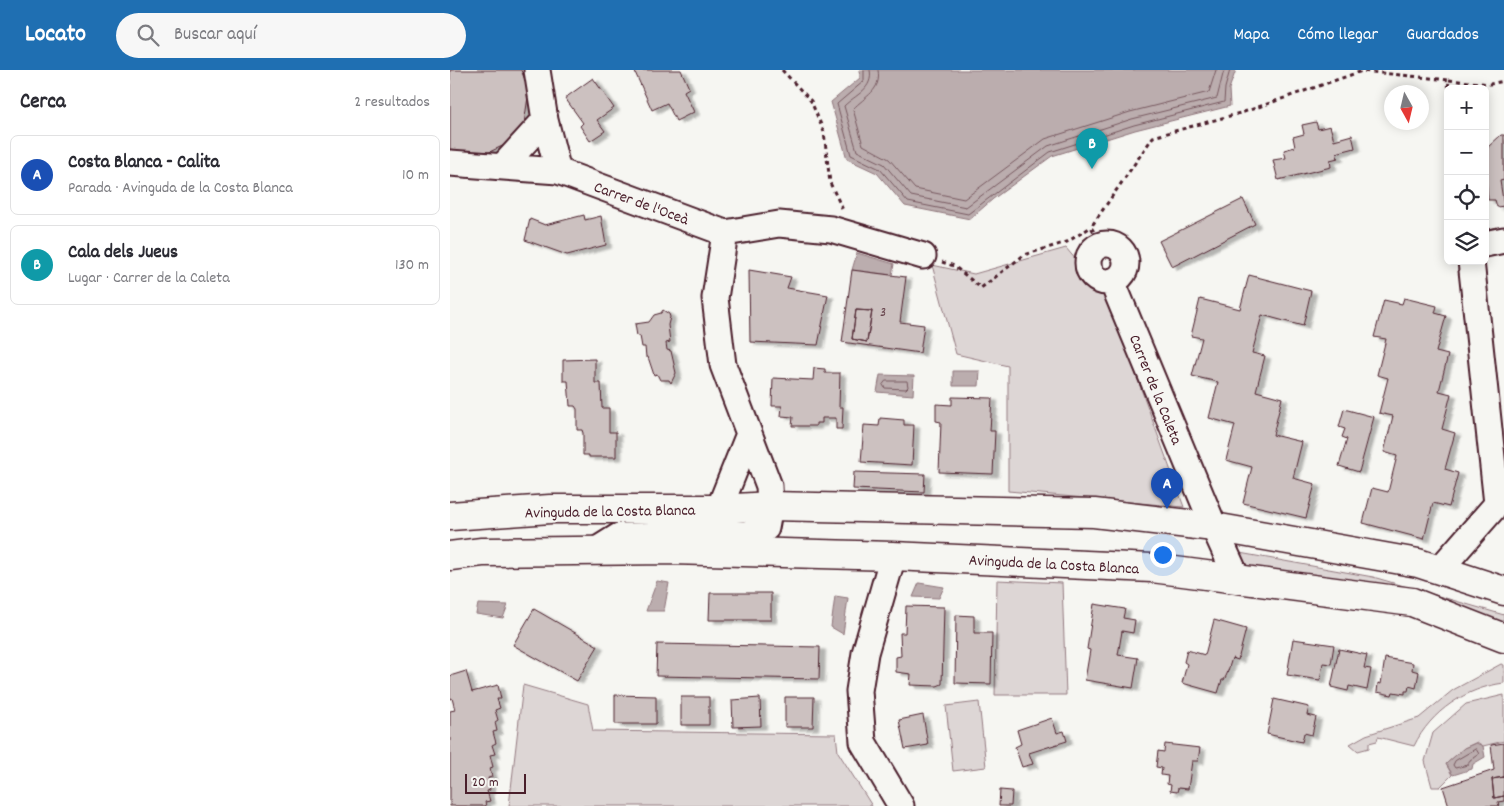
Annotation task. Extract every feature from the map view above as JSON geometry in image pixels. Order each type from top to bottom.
[{"type":"street","points":[[537,70],[544,120],[558,171]]},
{"type":"street","points":[[504,166],[544,120]]},
{"type":"street","name":"Carrer de l'Oceà","points":[[450,162],[558,171],[726,232],[779,224],[831,229],[923,256]]},
{"type":"street","points":[[726,232],[715,298],[723,365],[769,486],[770,506]]},
{"type":"street","name":"Carrer de la Caleta","points":[[1096,236],[1094,249],[1088,258],[1089,270],[1096,279],[1106,282],[1112,281],[1214,527],[1238,580]]},
{"type":"street","points":[[1489,243],[1504,240]]},
{"type":"street","points":[[1441,568],[1497,504],[1472,265]]},
{"type":"street","points":[[720,509],[749,434]]},
{"type":"street","name":"Avinguda de la Costa Blanca","points":[[450,516],[550,509],[720,509],[770,506],[1094,513],[1214,527],[1441,568],[1504,591]]},
{"type":"street","name":"Avinguda de la Costa Blanca","points":[[595,551],[619,536],[746,534],[766,528],[770,506]]},
{"type":"street","name":"Avinguda de la Costa Blanca","points":[[450,556],[482,552],[671,550],[892,556],[1152,568],[1412,602],[1504,638]]},
{"type":"street","points":[[892,556],[866,653],[859,691],[863,742],[901,806]]},
{"type":"path","points":[[782,70],[811,100],[824,132],[830,183],[846,216],[848,235]]},
{"type":"path","points":[[923,256],[954,266],[982,288],[1024,255],[1066,242],[1096,236],[1153,136],[1244,112],[1362,71],[1490,84],[1504,81]]},
{"type":"path","points":[[1448,85],[1449,80]]},
{"type":"shaded area","points":[[1066,248],[1108,298],[1184,507],[1008,491],[1008,366],[956,354],[932,265],[974,274]]},
{"type":"shaded area","points":[[1234,552],[1373,577],[1504,615],[1504,633],[1241,567]]},
{"type":"shaded area","points":[[997,580],[1062,583],[1066,695],[995,695]]},
{"type":"shaded area","points":[[1501,664],[1504,665],[1504,683],[1476,690],[1451,703],[1430,722],[1414,746],[1378,737],[1377,741],[1369,743],[1369,748],[1358,751],[1350,744],[1366,735],[1419,718],[1453,690]]},
{"type":"shaded area","points":[[523,685],[588,704],[593,731],[836,734],[838,752],[872,806],[509,806]]},
{"type":"shaded area","points":[[1504,695],[1504,741],[1483,746],[1477,742],[1464,748],[1446,764],[1452,775],[1440,787],[1432,787],[1425,761],[1433,733],[1466,704]]},
{"type":"shaded area","points":[[979,702],[986,767],[953,771],[946,706]]},
{"type":"water","points":[[859,70],[1236,70],[1229,89],[1230,106],[1135,130],[1052,156],[993,199],[970,219],[905,206],[877,173],[847,159],[831,102],[860,78]]},
{"type":"water","points":[[857,253],[894,264],[892,275],[852,270]]},
{"type":"water","points":[[953,371],[980,371],[979,386],[953,386]]},
{"type":"water","points":[[880,375],[914,376],[913,395],[877,392]]},
{"type":"water","points":[[657,581],[669,583],[664,611],[646,611]]},
{"type":"water","points":[[919,583],[944,587],[939,598],[913,597]]},
{"type":"water","points":[[835,596],[848,598],[843,634],[831,627]]},
{"type":"water","points":[[478,604],[508,605],[503,618],[476,614]]},
{"type":"water","points":[[1476,743],[1483,746],[1485,757],[1473,764],[1472,769],[1453,775],[1446,764],[1464,748]]},
{"type":"building","points":[[450,70],[521,70],[529,90],[524,124],[511,142],[483,155],[450,151]]},
{"type":"building","points":[[634,70],[681,70],[689,88],[684,91],[694,112],[676,121],[667,103],[652,110]]},
{"type":"building","points":[[593,78],[614,108],[597,120],[605,131],[590,141],[580,126],[583,123],[565,98]]},
{"type":"building","points":[[1316,122],[1318,129],[1330,126],[1334,140],[1352,135],[1355,148],[1336,153],[1338,158],[1330,160],[1331,167],[1278,180],[1273,160],[1286,158],[1284,150],[1295,147],[1293,137],[1304,134],[1302,125]]},
{"type":"building","points":[[1501,135],[1504,135],[1504,180],[1500,181],[1504,206],[1497,207],[1495,200],[1489,200],[1489,146]]},
{"type":"building","points":[[1243,199],[1255,224],[1172,267],[1159,241]]},
{"type":"building","points":[[584,215],[585,220],[601,216],[606,245],[567,255],[525,240],[530,219],[545,225]]},
{"type":"building","points":[[749,270],[791,277],[787,288],[828,295],[818,345],[750,342]]},
{"type":"building","points":[[852,270],[906,277],[900,322],[924,325],[920,353],[842,342]],"holes":[[[856,310],[872,311],[867,342],[852,339]]]},
{"type":"building","points":[[1249,275],[1311,291],[1303,326],[1262,315],[1252,353],[1265,356],[1256,391],[1282,398],[1273,435],[1302,442],[1293,478],[1315,484],[1306,518],[1243,503],[1252,467],[1226,460],[1235,425],[1209,418],[1218,382],[1192,376],[1202,338],[1191,336],[1200,299],[1240,309]]},
{"type":"building","points":[[1404,298],[1437,306],[1435,313],[1446,316],[1436,352],[1448,355],[1439,391],[1451,394],[1442,429],[1455,433],[1445,469],[1458,473],[1449,507],[1433,503],[1424,539],[1363,523],[1372,488],[1388,492],[1397,456],[1384,452],[1393,416],[1379,413],[1388,378],[1377,375],[1386,339],[1374,337],[1384,300],[1402,304]]},
{"type":"building","points":[[663,310],[670,317],[668,325],[670,342],[666,343],[667,350],[671,351],[676,373],[671,383],[669,380],[660,380],[657,374],[654,375],[648,357],[646,357],[645,347],[642,347],[640,336],[637,336],[635,324],[649,322],[654,315],[661,313]]},
{"type":"building","points":[[856,310],[872,311],[867,342],[852,339]]},
{"type":"building","points":[[595,359],[595,383],[601,383],[602,408],[609,408],[609,432],[616,432],[616,457],[589,457],[589,455],[583,455],[583,433],[582,430],[577,430],[577,409],[575,406],[570,406],[568,381],[563,381],[563,360]]},
{"type":"building","points":[[814,368],[825,369],[825,373],[840,373],[839,407],[843,407],[842,429],[836,429],[836,418],[822,418],[822,423],[816,423],[816,426],[792,426],[793,417],[781,416],[782,406],[772,406],[773,378],[813,380]]},
{"type":"building","points":[[952,397],[992,398],[990,431],[995,431],[993,474],[939,472],[941,422],[936,421],[936,404],[952,405]]},
{"type":"building","points":[[1344,409],[1374,417],[1359,472],[1339,466],[1347,439],[1342,437],[1345,429],[1339,427]]},
{"type":"building","points":[[880,418],[904,420],[904,425],[914,425],[912,465],[861,462],[864,425],[879,426]]},
{"type":"building","points":[[854,472],[925,474],[924,492],[853,489]]},
{"type":"building","points":[[710,593],[771,593],[771,620],[709,620]]},
{"type":"building","points":[[1094,604],[1125,609],[1123,618],[1135,620],[1133,633],[1122,631],[1118,655],[1138,658],[1133,688],[1085,680],[1090,650],[1087,649]]},
{"type":"building","points":[[906,606],[944,607],[942,684],[937,686],[910,685],[911,674],[896,672],[896,657],[901,656],[900,633],[905,633]]},
{"type":"building","points":[[534,609],[598,646],[577,681],[513,645]]},
{"type":"building","points":[[956,615],[974,616],[974,633],[992,633],[991,684],[955,683]]},
{"type":"building","points":[[1214,620],[1246,629],[1238,660],[1232,658],[1218,693],[1182,683],[1187,664],[1184,662],[1187,650],[1205,655]]},
{"type":"building","points":[[1293,639],[1334,645],[1331,664],[1323,663],[1320,680],[1287,675]]},
{"type":"building","points":[[657,644],[820,647],[819,679],[656,676]]},
{"type":"building","points":[[1339,649],[1367,655],[1364,668],[1371,669],[1367,690],[1349,686],[1348,691],[1331,687]]},
{"type":"building","points":[[1385,658],[1413,663],[1412,670],[1419,672],[1416,688],[1409,686],[1405,694],[1393,692],[1392,695],[1377,692],[1378,683],[1381,684]]},
{"type":"building","points":[[466,671],[472,692],[498,685],[501,699],[497,699],[500,708],[495,710],[498,720],[495,722],[497,731],[493,732],[496,743],[492,745],[495,754],[490,755],[493,767],[490,768],[492,777],[488,778],[490,790],[487,791],[490,801],[485,802],[486,806],[450,806],[450,711],[455,710],[452,698],[450,699],[450,676]]},
{"type":"building","points":[[615,695],[656,696],[656,724],[615,724]]},
{"type":"building","points":[[681,697],[709,697],[709,725],[681,725]]},
{"type":"building","points":[[785,697],[814,697],[813,727],[785,727]]},
{"type":"building","points":[[760,698],[761,726],[733,727],[732,700]]},
{"type":"building","points":[[1274,699],[1309,707],[1307,715],[1316,717],[1312,735],[1304,733],[1302,742],[1267,734]]},
{"type":"building","points":[[923,715],[928,745],[905,749],[899,720]]},
{"type":"building","points":[[1052,718],[1057,733],[1064,731],[1067,741],[1029,753],[1033,764],[1022,767],[1015,747],[1021,744],[1017,730]]},
{"type":"building","points":[[1504,743],[1504,777],[1492,779],[1494,798],[1504,796],[1504,801],[1498,802],[1499,806],[1449,806],[1443,787],[1494,770],[1491,745]]},
{"type":"building","points":[[1165,744],[1200,748],[1198,761],[1192,761],[1188,789],[1178,788],[1177,792],[1170,791],[1171,785],[1167,784],[1168,776],[1161,775],[1162,768],[1156,767],[1158,751],[1164,752]]},
{"type":"building","points":[[1504,777],[1504,796],[1494,798],[1492,779]]},
{"type":"building","points":[[1000,790],[1012,791],[1011,806],[999,806]]},
{"type":"place","name":"Cala dels Jueus","points":[[1092,169]]},
{"type":"place","name":"Costa Blanca - Calita","points":[[1167,509]]}]
